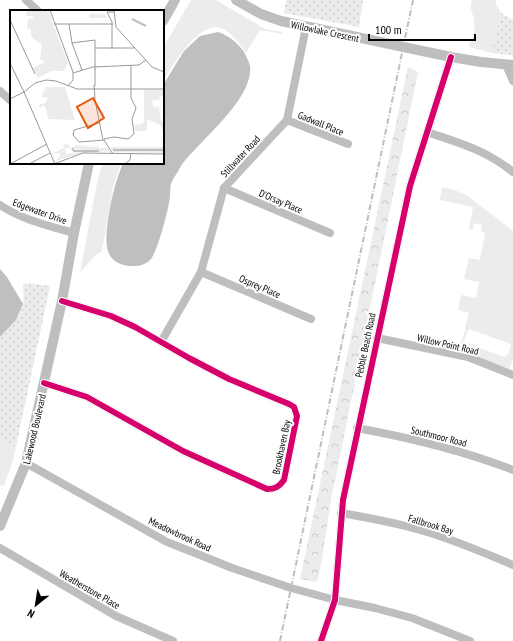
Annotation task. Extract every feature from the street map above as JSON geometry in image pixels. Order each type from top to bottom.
[{"type":"street","points":[[26,0],[37,10]]},
{"type":"street","points":[[164,19],[175,0]]},
{"type":"street","name":"Willowlake Crescent","points":[[236,0],[269,18],[306,27],[451,57],[510,65]]},
{"type":"street","points":[[287,120],[306,27]]},
{"type":"street","name":"Pebble Beach Road","points":[[321,641],[335,600],[341,513],[410,186],[451,57]]},
{"type":"street","points":[[510,65],[513,81]]},
{"type":"street","points":[[0,91],[10,100]]},
{"type":"street","name":"Gadwall Place","points":[[287,120],[348,144]]},
{"type":"street","name":"Stillwater Road","points":[[160,342],[201,272],[224,188],[287,120]]},
{"type":"street","points":[[427,132],[483,152],[513,172]]},
{"type":"street","name":"Lakewood Boulevard","points":[[0,526],[26,464],[62,301],[74,233],[89,164]]},
{"type":"street","name":"D'Orsay Place","points":[[224,188],[330,233]]},
{"type":"street","name":"Edgewater Drive","points":[[0,205],[18,215],[74,233]]},
{"type":"street","name":"Osprey Place","points":[[201,272],[311,319]]},
{"type":"street","name":"Brookhaven Bay","points":[[44,383],[87,397],[183,451],[266,489],[274,489],[280,486],[284,480],[297,416],[294,407],[229,379],[135,327],[111,316],[62,301]]},
{"type":"street","name":"Willow Point Road","points":[[377,338],[468,357],[513,375]]},
{"type":"street","name":"Southmoor Road","points":[[358,428],[419,440],[483,458],[513,470]]},
{"type":"street","name":"Meadowbrook Road","points":[[26,464],[167,542],[232,568],[291,588],[335,600]]},
{"type":"street","name":"Fallbrook Bay","points":[[341,513],[427,532],[513,565]]},
{"type":"street","name":"Weatherstone Place","points":[[0,548],[116,616],[173,641]]},
{"type":"street","points":[[335,600],[375,608],[412,618],[470,641]]},
{"type":"green space","points":[[191,0],[216,0],[265,29],[282,32],[282,34],[260,30],[246,53],[225,30],[216,27],[208,29],[192,40],[185,48],[164,80],[164,46]]},
{"type":"green space","points":[[286,0],[363,0],[359,27],[284,13]]},
{"type":"green space","points":[[472,0],[496,0],[496,5],[501,13],[492,53],[469,47],[470,41],[474,35],[474,19],[471,7]]},
{"type":"green space","points":[[501,13],[513,20],[513,55],[492,53]]},
{"type":"green space","points":[[408,67],[418,72],[331,500],[322,560],[317,582],[300,579]]},
{"type":"green space","points":[[103,164],[121,164],[113,187],[102,251],[96,255],[80,272],[98,178]]},
{"type":"green space","points":[[442,187],[455,190],[468,196],[513,231],[513,360],[509,369],[444,348],[445,340],[459,343],[462,341],[504,357],[508,355],[511,344],[469,329],[464,341],[462,340],[469,313],[458,310],[461,295],[476,298],[479,282],[464,279],[469,258],[480,260],[485,233],[481,232],[482,225],[474,223],[473,230],[469,229],[473,207],[440,200]]},
{"type":"green space","points":[[29,283],[50,286],[16,447],[0,438],[0,337],[20,313],[23,301],[23,284]]},
{"type":"green space","points":[[0,438],[16,447],[4,486],[0,485]]},
{"type":"shaded area","points":[[218,32],[229,37],[236,43],[242,49],[248,60],[250,66],[249,78],[244,91],[236,104],[214,130],[191,153],[173,179],[163,229],[151,259],[138,266],[122,265],[114,260],[109,254],[106,237],[108,219],[117,180],[123,164],[164,164],[164,83],[184,51],[200,36]]},
{"type":"shaded area","points":[[0,269],[7,277],[23,304],[16,320],[0,337]]},
{"type":"railway","points":[[280,641],[413,0]]},
{"type":"cycle path","points":[[321,641],[335,600],[343,500],[410,186],[451,57]]},
{"type":"cycle path","points":[[44,383],[87,397],[183,451],[267,489],[277,487],[284,480],[297,416],[294,407],[229,379],[135,327],[111,316],[62,301]]}]
